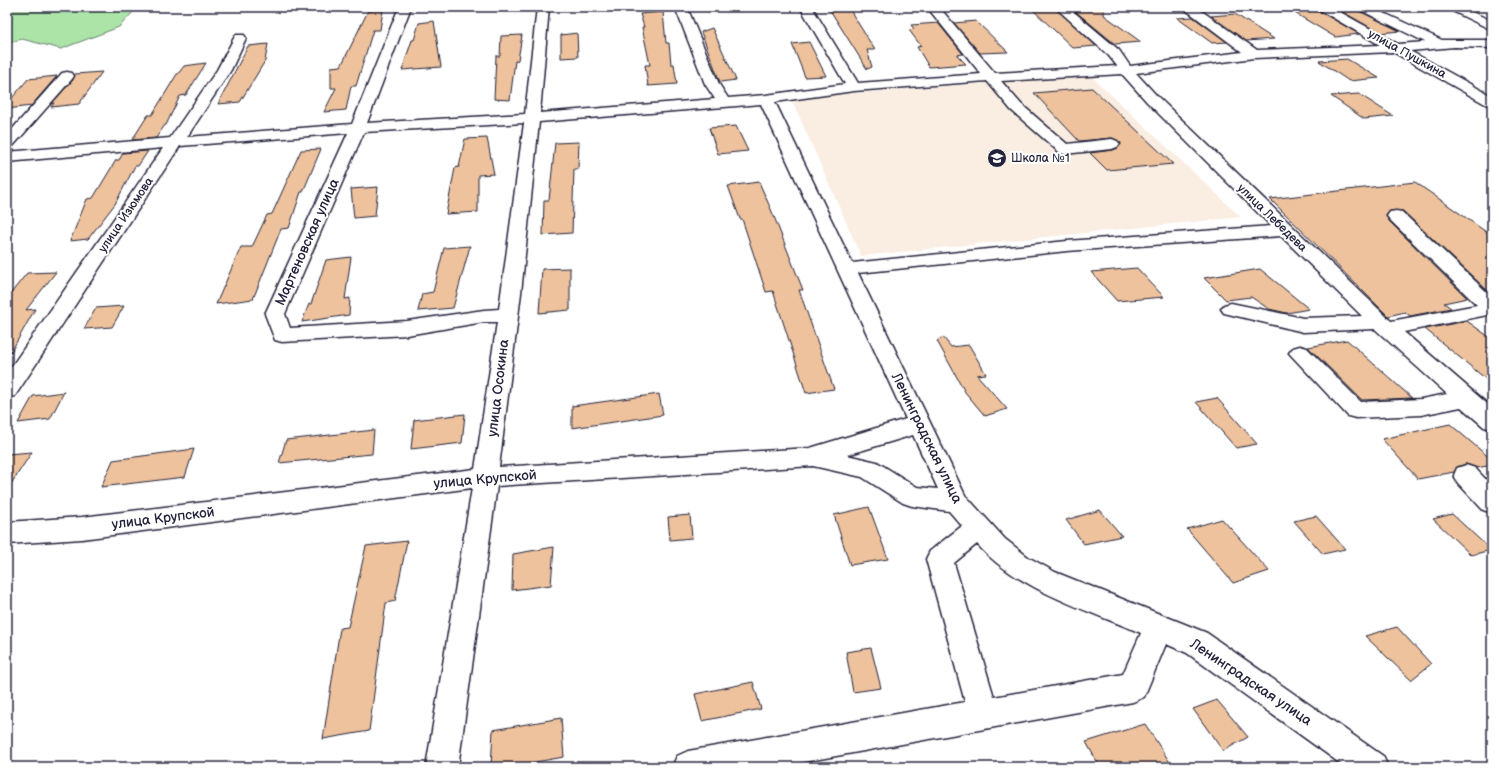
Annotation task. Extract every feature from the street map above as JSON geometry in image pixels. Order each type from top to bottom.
[{"type":"street","name":"Мартеновская улица","points":[[405,7],[358,128],[275,314],[282,335],[407,328],[484,316],[508,315]]},
{"type":"street","name":"улица Осокина","points":[[442,767],[486,477],[508,315],[533,118],[544,7]]},
{"type":"street","points":[[681,7],[712,84],[724,102]]},
{"type":"street","points":[[806,7],[854,87]]},
{"type":"street","points":[[933,7],[1016,107],[1064,149],[1112,144]]},
{"type":"street","name":"улица Лебедева","points":[[1061,7],[1114,53],[1126,70],[1152,99],[1284,230],[1383,325],[1492,421]]},
{"type":"street","points":[[1188,7],[1254,54]]},
{"type":"street","name":"улица Пушкина","points":[[1322,7],[1492,102]]},
{"type":"street","points":[[1362,7],[1447,44],[1469,35],[1492,29]]},
{"type":"street","points":[[1452,7],[1492,26]]},
{"type":"street","name":"улица Изюмова","points":[[10,380],[176,142],[224,70],[240,38]]},
{"type":"street","points":[[7,157],[358,128],[533,118],[766,99],[854,87],[991,76],[1126,70],[1254,54],[1397,48],[1447,44],[1492,44]]},
{"type":"street","points":[[7,144],[67,76]]},
{"type":"street","name":"Ленинградская улица","points":[[766,99],[956,502],[996,547],[1045,580],[1197,642],[1372,767]]},
{"type":"street","points":[[1230,309],[1303,325],[1383,325],[1492,308],[1396,216]]},
{"type":"street","points":[[845,269],[1067,246],[1284,230]]},
{"type":"street","points":[[1300,353],[1356,410],[1421,407],[1466,398]]},
{"type":"street","points":[[813,457],[919,424]]},
{"type":"street","name":"улица Крупской","points":[[7,533],[82,528],[486,477],[813,457],[868,469],[912,496],[956,502]]},
{"type":"street","points":[[1466,475],[1492,503]]},
{"type":"street","points":[[979,528],[939,559],[984,713]]},
{"type":"street","points":[[688,767],[1132,687],[1158,627]]},
{"type":"shaded area","name":"Школа №1","points":[[1090,75],[1241,217],[861,256],[791,98]]},
{"type":"green space","points":[[7,7],[150,7],[134,11],[119,27],[61,49],[22,39],[7,43]]},
{"type":"building","points":[[828,7],[848,7],[875,50],[867,50],[872,67],[867,69]]},
{"type":"building","points":[[1033,7],[1054,7],[1096,46],[1073,48],[1033,10],[1036,10]]},
{"type":"building","points":[[1070,7],[1104,7],[1104,15],[1141,42],[1115,44]]},
{"type":"building","points":[[1334,7],[1354,7],[1357,10],[1400,31],[1380,33]]},
{"type":"building","points":[[383,10],[380,30],[373,30],[356,86],[351,86],[346,110],[324,112],[336,88],[331,88],[331,67],[341,66],[368,11]]},
{"type":"building","points":[[1317,10],[1359,34],[1335,37],[1293,12]]},
{"type":"building","points":[[663,12],[666,43],[669,43],[671,64],[674,64],[677,84],[648,86],[645,65],[650,65],[642,27],[644,27],[640,14]]},
{"type":"building","points":[[1235,14],[1274,39],[1246,41],[1211,16]]},
{"type":"building","points":[[1193,17],[1227,42],[1212,43],[1177,18]]},
{"type":"building","points":[[434,21],[441,67],[402,70],[419,23]]},
{"type":"building","points":[[976,21],[1008,52],[980,53],[954,23]]},
{"type":"building","points":[[938,23],[963,54],[957,55],[966,64],[929,67],[917,47],[921,46],[909,30],[914,29],[911,25]]},
{"type":"building","points":[[712,28],[736,80],[720,82],[701,32]]},
{"type":"building","points":[[577,33],[578,57],[561,58],[561,35]]},
{"type":"building","points":[[522,35],[518,60],[515,61],[510,100],[494,99],[496,56],[500,56],[501,36]]},
{"type":"building","points":[[809,42],[826,76],[805,77],[792,44]]},
{"type":"building","points":[[268,44],[265,61],[240,102],[218,104],[248,46]]},
{"type":"building","points":[[1347,59],[1379,78],[1349,81],[1319,61]]},
{"type":"building","points":[[206,63],[186,95],[180,96],[166,125],[156,138],[132,140],[148,115],[152,115],[177,74],[184,66]]},
{"type":"building","points":[[102,72],[79,104],[51,107],[54,103],[52,103],[73,80],[75,74]]},
{"type":"building","points":[[57,76],[31,106],[7,109],[7,104],[28,79]]},
{"type":"building","points":[[1092,88],[1173,164],[1107,170],[1090,153],[1113,150],[1118,148],[1121,143],[1112,138],[1079,141],[1034,93]]},
{"type":"building","points":[[1359,94],[1393,116],[1364,119],[1331,96]]},
{"type":"building","points":[[736,126],[748,151],[718,154],[709,128]]},
{"type":"building","points":[[487,138],[494,174],[478,175],[478,212],[446,214],[455,168],[459,167],[465,139]]},
{"type":"building","points":[[579,142],[578,169],[574,169],[572,233],[543,235],[544,200],[549,200],[555,143]]},
{"type":"building","points":[[321,149],[303,192],[301,192],[289,228],[281,229],[253,299],[216,304],[241,247],[252,247],[267,215],[272,214],[301,150]]},
{"type":"building","points":[[148,151],[138,166],[135,166],[115,204],[88,239],[70,241],[87,199],[93,198],[116,160],[119,160],[123,153]]},
{"type":"building","points":[[759,182],[803,290],[799,290],[834,389],[806,393],[773,291],[766,292],[742,219],[740,219],[728,186]]},
{"type":"building","points":[[1415,182],[1492,236],[1492,292],[1489,292],[1403,211],[1390,211],[1386,216],[1389,221],[1467,298],[1444,303],[1451,308],[1410,316],[1405,312],[1388,316],[1270,199]]},
{"type":"building","points":[[378,187],[375,216],[354,218],[351,189]]},
{"type":"building","points":[[470,246],[453,308],[418,311],[422,294],[433,292],[444,248]]},
{"type":"building","points":[[351,257],[345,299],[350,298],[349,315],[302,322],[309,304],[311,304],[326,260]]},
{"type":"building","points":[[570,268],[570,310],[539,313],[542,269]]},
{"type":"building","points":[[1137,268],[1164,297],[1117,301],[1091,272]]},
{"type":"building","points":[[1260,269],[1309,309],[1287,313],[1269,309],[1251,297],[1226,300],[1204,278]]},
{"type":"building","points":[[56,272],[26,310],[35,309],[7,359],[7,298],[27,273]]},
{"type":"building","points":[[124,306],[112,327],[84,329],[96,308]]},
{"type":"building","points":[[1467,321],[1492,339],[1492,384],[1425,329]]},
{"type":"building","points":[[943,337],[951,347],[969,345],[986,374],[977,375],[1007,409],[985,416],[965,392],[937,341]]},
{"type":"building","points":[[1347,340],[1412,398],[1362,400],[1308,347]]},
{"type":"building","points":[[64,392],[50,419],[18,423],[33,396]]},
{"type":"building","points":[[659,394],[663,415],[572,428],[572,406]]},
{"type":"building","points":[[1217,398],[1257,444],[1236,448],[1196,402]]},
{"type":"building","points":[[465,414],[462,443],[411,449],[414,420]]},
{"type":"building","points":[[1450,424],[1492,460],[1492,465],[1477,468],[1466,464],[1457,467],[1454,472],[1418,479],[1382,439]]},
{"type":"building","points":[[374,430],[372,454],[279,463],[286,440]]},
{"type":"building","points":[[194,449],[185,477],[101,487],[113,460]]},
{"type":"building","points":[[32,452],[7,490],[7,454]]},
{"type":"building","points":[[869,507],[888,559],[850,565],[834,515]]},
{"type":"building","points":[[1100,510],[1122,536],[1084,544],[1066,520]]},
{"type":"building","points":[[1452,514],[1491,550],[1471,555],[1433,519]]},
{"type":"building","points":[[690,515],[692,538],[670,540],[668,517]]},
{"type":"building","points":[[1316,516],[1345,549],[1323,554],[1294,521]]},
{"type":"building","points":[[1222,519],[1269,571],[1233,583],[1187,529]]},
{"type":"building","points":[[407,541],[395,601],[386,603],[369,731],[323,739],[340,628],[348,627],[366,546]]},
{"type":"building","points":[[554,547],[551,585],[512,590],[513,554]]},
{"type":"building","points":[[1397,627],[1431,664],[1411,680],[1365,636]]},
{"type":"building","points":[[871,648],[881,688],[853,692],[846,652]]},
{"type":"building","points":[[753,682],[761,709],[702,721],[695,694]]},
{"type":"building","points":[[1217,700],[1248,737],[1223,751],[1193,709]]},
{"type":"building","points":[[561,718],[564,757],[507,767],[491,767],[493,730]]},
{"type":"building","points":[[1145,724],[1173,767],[1100,767],[1086,742]]},
{"type":"place","name":"Школа №1","points":[[997,158]]}]
